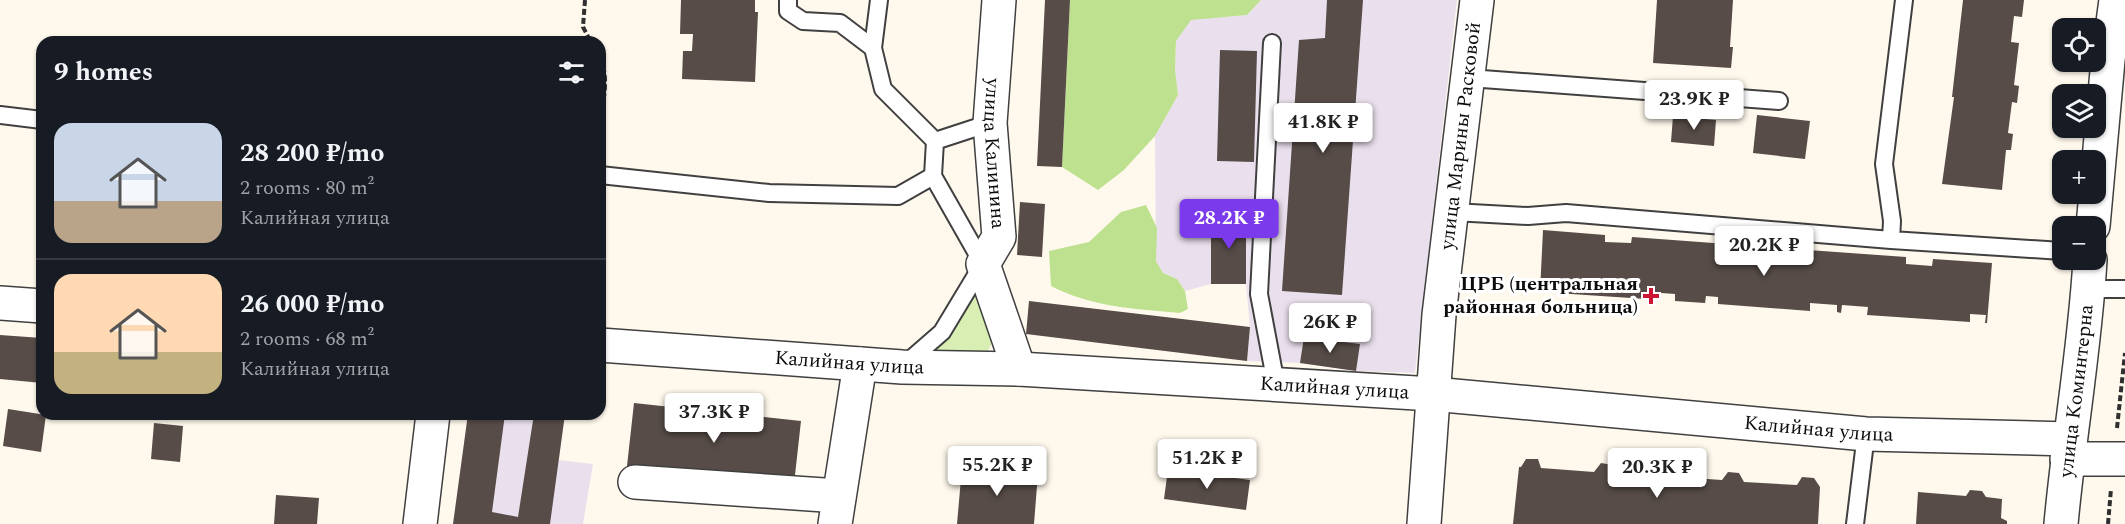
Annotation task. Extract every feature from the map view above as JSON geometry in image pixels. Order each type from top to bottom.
[{"type":"street","name":"улица Калинина","points":[[983,264],[999,237],[990,123],[999,0]]},
{"type":"street","name":"улица Марины Расковой","points":[[1424,524],[1439,315],[1477,0]]},
{"type":"street","points":[[2094,216],[2116,60],[2116,0]]},
{"type":"street","points":[[983,264],[1019,369]]},
{"type":"street","name":"улица Коминтерна","points":[[2061,524],[2089,274]]},
{"type":"street","points":[[0,303],[36,306]]},
{"type":"street","name":"Калийная улица","points":[[606,345],[902,367],[1019,369],[1432,394],[1866,434],[2068,449],[2125,459]]},
{"type":"street","points":[[635,482],[837,510],[860,364]]},
{"type":"street","points":[[420,524],[432,420]]},
{"type":"lane","points":[[788,0],[788,11],[803,21],[840,23],[873,48]]},
{"type":"lane","points":[[879,0],[873,48],[883,89],[935,141],[933,176],[983,264],[942,332],[902,367]]},
{"type":"lane","points":[[1891,240],[1892,221],[1884,164],[1904,0]]},
{"type":"lane","points":[[1272,43],[1259,294],[1276,384]]},
{"type":"lane","points":[[1469,78],[1779,101]]},
{"type":"lane","points":[[0,115],[36,119]]},
{"type":"lane","points":[[935,141],[990,123]]},
{"type":"lane","points":[[606,176],[769,193],[898,196],[933,176]]},
{"type":"lane","points":[[1453,212],[1528,216],[1566,213],[1891,240],[2052,250]]},
{"type":"lane","points":[[2089,274],[2125,289]]},
{"type":"lane","points":[[1856,524],[1866,434]]},
{"type":"path","points":[[585,0],[583,27],[588,36]]},
{"type":"shaded area","points":[[1261,0],[1457,0],[1415,373],[1356,371],[1300,363],[1247,361],[1250,327],[1246,284],[1211,284],[1185,291],[1177,279],[1163,273],[1156,261],[1155,136],[1178,95],[1175,69],[1176,40],[1191,19],[1247,15]]},
{"type":"shaded area","points":[[467,420],[564,420],[559,460],[593,464],[583,524],[453,524]]},
{"type":"green space","points":[[1070,0],[1261,0],[1247,15],[1191,20],[1176,41],[1175,69],[1178,95],[1155,136],[1124,170],[1098,190],[1062,167]]},
{"type":"green space","points":[[1146,205],[1157,228],[1156,261],[1163,273],[1177,279],[1185,291],[1188,309],[1180,313],[1114,306],[1082,299],[1051,286],[1049,251],[1089,242],[1121,212]]},
{"type":"green space","points":[[975,295],[994,340],[986,354],[927,355],[950,330]]},
{"type":"building","points":[[681,0],[755,0],[755,12],[758,12],[755,82],[682,79],[683,51],[692,51],[693,34],[680,34]]},
{"type":"building","points":[[1045,0],[1070,0],[1062,167],[1037,166]]},
{"type":"building","points":[[1327,0],[1363,0],[1342,295],[1282,291],[1299,40],[1325,38]]},
{"type":"building","points":[[1657,0],[1733,0],[1731,68],[1653,63]]},
{"type":"building","points":[[1963,0],[2024,0],[2022,17],[2014,16],[2011,42],[2019,43],[2014,85],[2019,86],[2017,103],[2012,102],[2008,133],[2013,134],[2011,150],[2006,150],[2002,190],[1942,184],[1954,97],[1952,97]]},
{"type":"building","points":[[1220,50],[1257,51],[1254,162],[1217,161]]},
{"type":"building","points":[[1757,115],[1810,121],[1805,159],[1753,153]]},
{"type":"building","points":[[1673,116],[1716,120],[1714,146],[1671,142]]},
{"type":"building","points":[[1020,202],[1045,204],[1042,257],[1017,255]]},
{"type":"building","points":[[1211,216],[1246,216],[1246,284],[1211,284]]},
{"type":"building","points":[[1543,230],[1605,235],[1605,242],[1631,243],[1632,237],[1754,246],[1754,253],[1779,255],[1780,248],[1906,257],[1906,264],[1932,266],[1933,259],[1992,263],[1987,323],[1985,323],[1986,315],[1970,314],[1970,322],[1867,315],[1868,307],[1842,305],[1841,313],[1837,312],[1837,305],[1810,303],[1810,311],[1718,304],[1718,297],[1706,296],[1705,303],[1675,301],[1675,294],[1661,293],[1661,300],[1556,293],[1557,285],[1542,284],[1542,292],[1540,292]]},
{"type":"building","points":[[1029,301],[1250,327],[1247,361],[1026,334]]},
{"type":"building","points":[[0,335],[36,338],[36,382],[0,379]]},
{"type":"building","points":[[1304,337],[1360,344],[1356,371],[1300,363]]},
{"type":"building","points":[[634,403],[801,421],[794,484],[627,466]]},
{"type":"building","points":[[8,409],[36,413],[36,420],[45,420],[41,452],[3,446]]},
{"type":"building","points":[[467,420],[504,420],[492,512],[518,517],[533,420],[564,420],[550,524],[453,524]]},
{"type":"building","points":[[154,423],[183,426],[180,462],[151,459]]},
{"type":"building","points":[[1526,459],[1538,459],[1541,468],[1594,472],[1601,463],[1613,465],[1618,473],[1722,480],[1728,472],[1739,473],[1744,482],[1797,485],[1802,477],[1814,478],[1820,487],[1818,524],[1513,524],[1519,467]]},
{"type":"building","points":[[962,467],[1038,473],[1034,524],[957,524]]},
{"type":"building","points":[[1168,469],[1250,480],[1246,510],[1164,499]]},
{"type":"building","points":[[1970,490],[1982,491],[1986,497],[2002,499],[2001,518],[2007,521],[2007,524],[1916,524],[1918,492],[1966,496]]},
{"type":"building","points":[[276,495],[319,498],[317,524],[274,524]]},
{"type":"place","name":"ЦРБ (центральная районная больница)","points":[[1651,296]]}]
